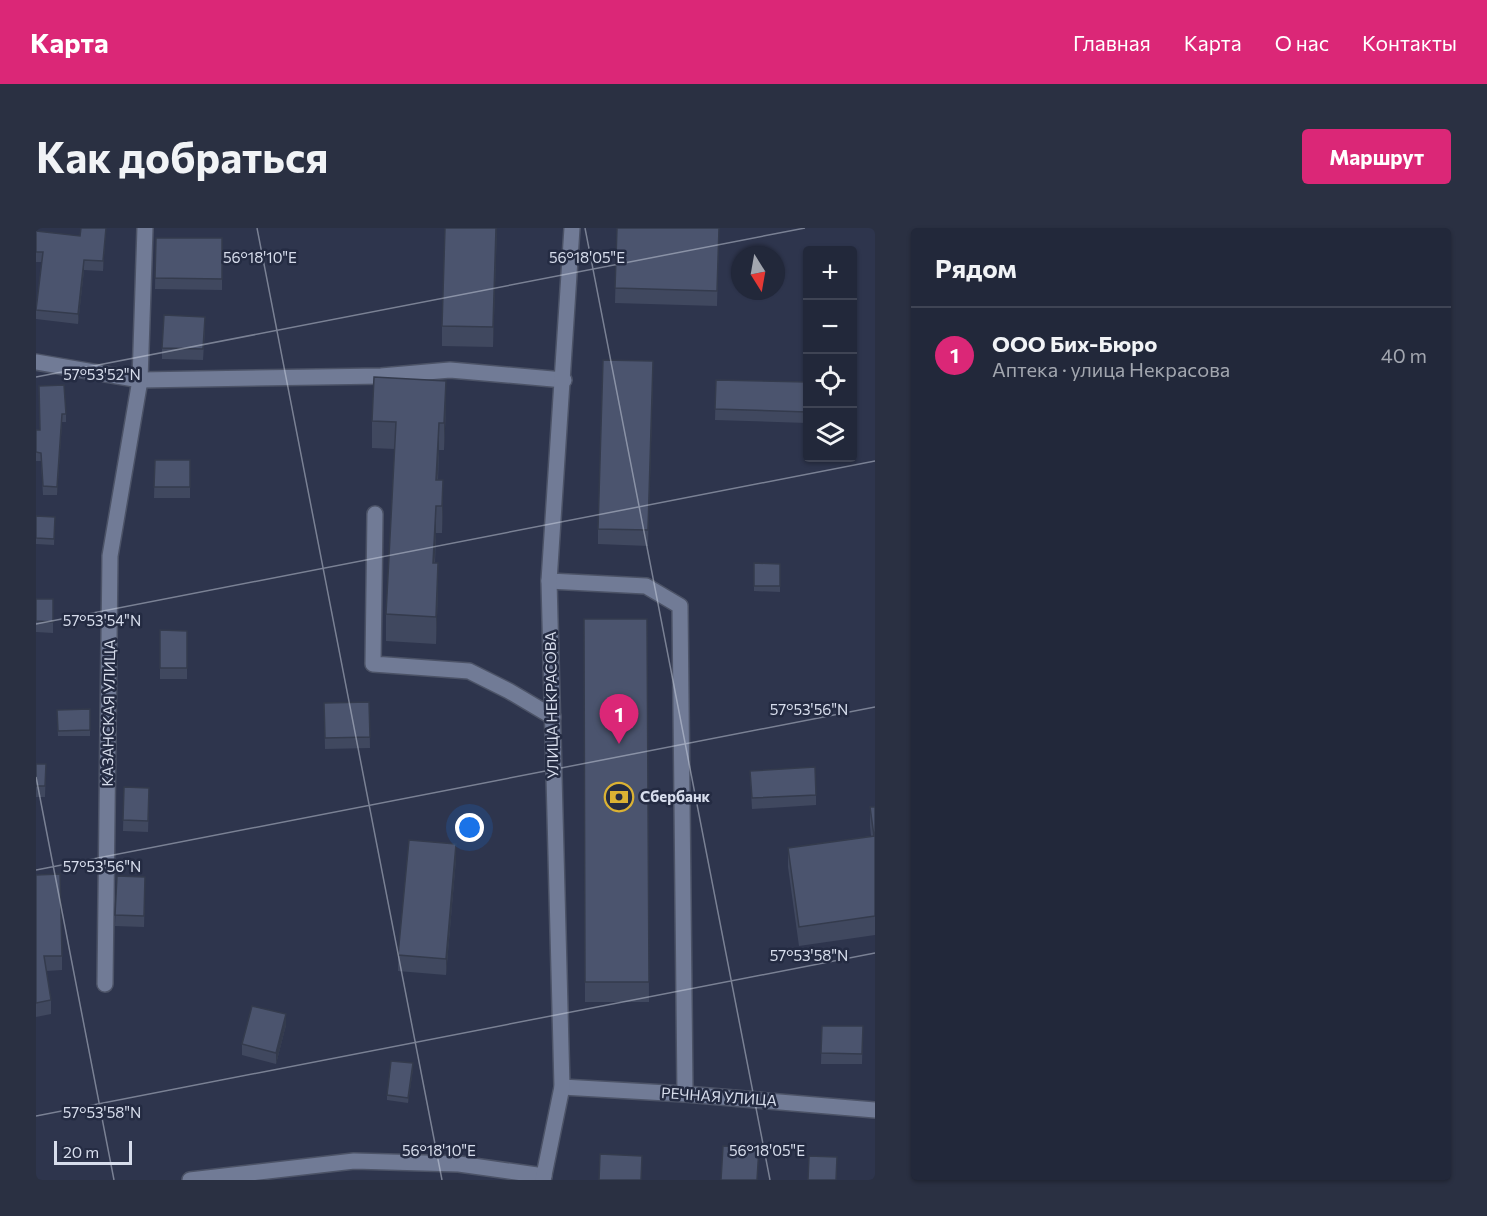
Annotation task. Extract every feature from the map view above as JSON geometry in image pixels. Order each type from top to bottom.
[{"type":"street","name":"КАЗАНСКАЯ УЛИЦА","points":[[105,984],[110,556],[140,380],[145,228]]},
{"type":"street","name":"УЛИЦА НЕКРАСОВА","points":[[543,1178],[562,1087],[549,581],[564,380],[572,228]]},
{"type":"street","points":[[36,362],[140,380],[381,376],[450,370],[564,380]]},
{"type":"street","points":[[375,514],[373,664],[469,671],[553,717]]},
{"type":"street","points":[[549,581],[646,585],[680,606],[685,1094]]},
{"type":"street","name":"РЕЧНАЯ УЛИЦА","points":[[562,1087],[685,1094],[875,1110]]},
{"type":"street","points":[[190,1180],[354,1161],[459,1164],[543,1178]]},
{"type":"building","points":[[81,228],[106,228],[103,261],[84,260],[78,314],[36,310],[43,252],[36,252],[36,231],[80,236]]},
{"type":"building","points":[[445,228],[496,228],[493,327],[442,326]]},
{"type":"building","points":[[617,228],[719,228],[717,291],[615,288]]},
{"type":"building","points":[[156,238],[222,238],[222,279],[155,278]]},
{"type":"building","points":[[164,315],[205,317],[203,349],[162,348]]},
{"type":"building","points":[[603,360],[653,361],[648,530],[598,529]]},
{"type":"building","points":[[374,377],[446,381],[444,423],[439,423],[436,480],[443,480],[442,506],[436,506],[433,563],[438,563],[436,617],[386,614],[396,422],[372,421]]},
{"type":"building","points":[[716,380],[803,382],[803,412],[715,409]]},
{"type":"building","points":[[64,385],[66,414],[62,414],[57,487],[43,486],[41,453],[36,452],[36,430],[40,430],[39,386]]},
{"type":"building","points":[[155,460],[190,460],[190,487],[154,487]]},
{"type":"building","points":[[36,516],[55,517],[54,539],[36,538]]},
{"type":"building","points":[[754,563],[780,564],[780,586],[754,586]]},
{"type":"building","points":[[36,599],[53,599],[53,622],[36,621]]},
{"type":"building","points":[[584,619],[647,619],[649,982],[585,982]]},
{"type":"building","points":[[160,630],[187,631],[187,668],[160,668]]},
{"type":"building","points":[[369,702],[370,737],[325,738],[324,703]]},
{"type":"building","points":[[90,709],[90,730],[58,731],[57,710]]},
{"type":"building","points":[[36,764],[46,764],[45,786],[36,786]]},
{"type":"building","points":[[815,767],[816,795],[752,798],[750,771]]},
{"type":"building","points":[[124,787],[149,788],[148,821],[123,820]]},
{"type":"building","points":[[870,807],[875,807],[875,916],[799,927],[788,848],[874,836]]},
{"type":"building","points":[[409,840],[456,844],[446,959],[398,955]]},
{"type":"building","points":[[60,874],[62,956],[44,956],[51,1000],[36,1003],[36,875]]},
{"type":"building","points":[[117,876],[145,877],[144,916],[115,915]]},
{"type":"building","points":[[252,1006],[286,1014],[276,1053],[242,1044]]},
{"type":"building","points":[[822,1026],[863,1026],[862,1054],[821,1053]]},
{"type":"building","points":[[391,1061],[413,1063],[408,1098],[387,1095]]},
{"type":"building","points":[[723,1146],[759,1148],[757,1180],[721,1180]]},
{"type":"building","points":[[600,1154],[642,1156],[641,1180],[599,1180]]},
{"type":"building","points":[[809,1156],[837,1157],[836,1180],[808,1180]]},
{"type":"place","name":"ООО Бих-Бюро","points":[[619,744]]},
{"type":"place","name":"Сбербанк","points":[[619,797]]}]
